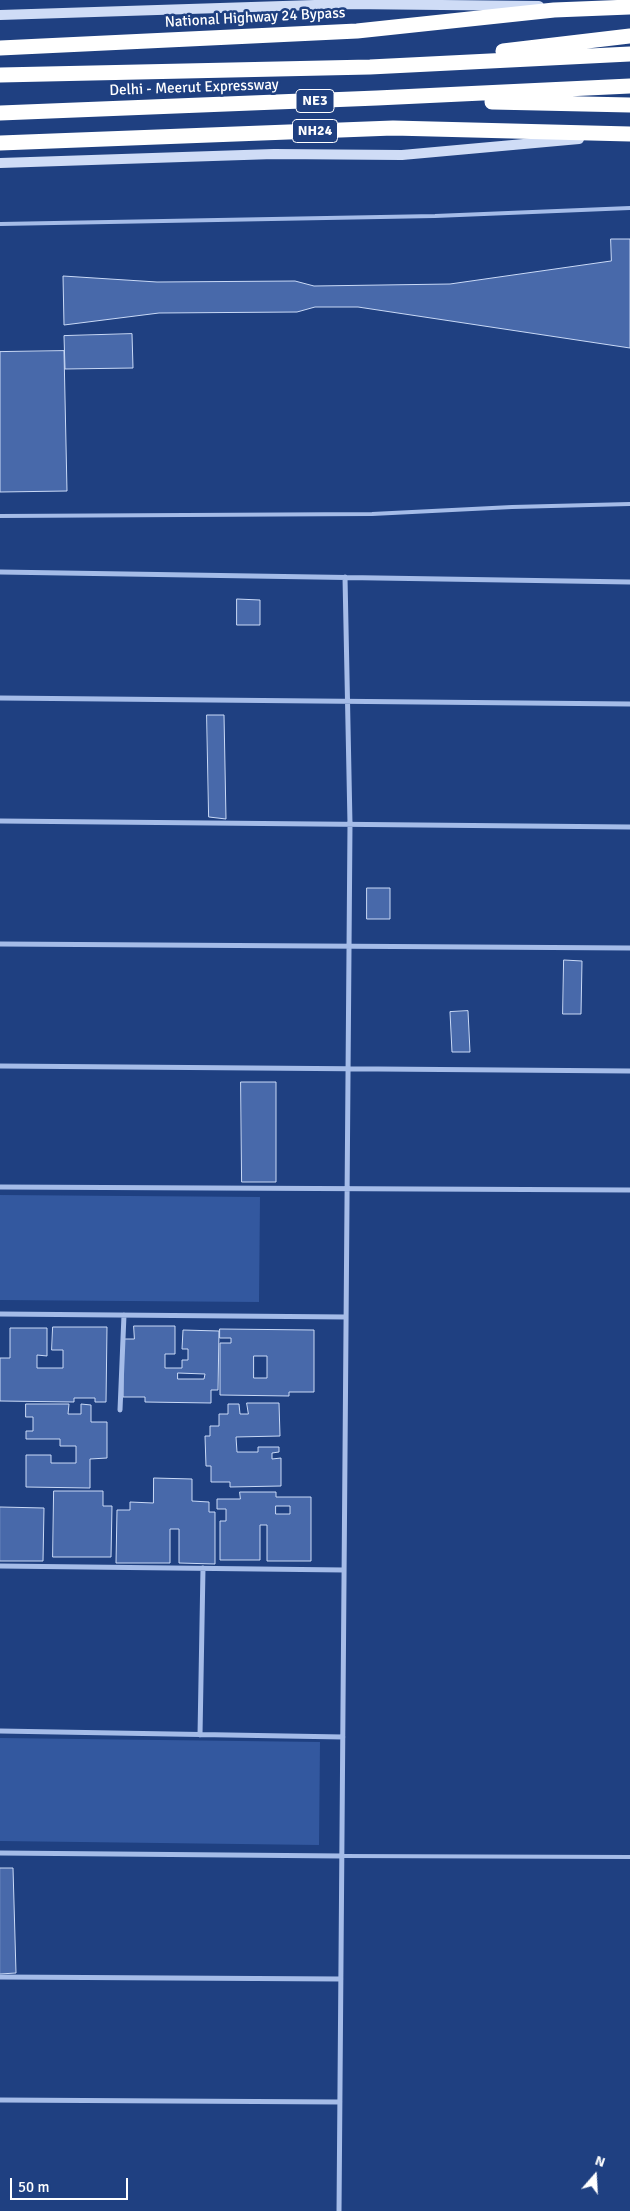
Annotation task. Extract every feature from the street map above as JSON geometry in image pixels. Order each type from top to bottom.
[{"type":"highway","name":"National Highway 24 Bypass","points":[[0,48],[356,31],[545,5],[630,7]]},
{"type":"highway","points":[[370,67],[630,36]]},
{"type":"highway","name":"Delhi - Meerut Expressway","points":[[0,75],[370,67],[630,54]]},
{"type":"highway","name":"Delhi - Meerut Expressway","points":[[0,113],[630,86]]},
{"type":"highway","points":[[377,98],[630,105]]},
{"type":"highway","name":"NH24","points":[[0,143],[393,128],[630,134]]},
{"type":"street","points":[[0,15],[345,2],[457,2],[545,5]]},
{"type":"street","points":[[0,163],[274,154],[402,154],[630,134]]},
{"type":"street","points":[[0,572],[630,582]]},
{"type":"street","points":[[340,2211],[342,1737],[350,946],[349,701],[345,577]]},
{"type":"street","points":[[0,698],[630,704]]},
{"type":"street","points":[[0,821],[630,827]]},
{"type":"street","points":[[0,944],[630,948]]},
{"type":"street","points":[[0,1066],[630,1071]]},
{"type":"street","points":[[0,1187],[630,1190]]},
{"type":"street","points":[[0,1314],[346,1317]]},
{"type":"street","points":[[120,1410],[124,1315]]},
{"type":"street","points":[[0,1566],[344,1570]]},
{"type":"street","points":[[200,1735],[203,1568]]},
{"type":"street","points":[[0,1732],[342,1737]]},
{"type":"street","points":[[0,1853],[342,1856]]},
{"type":"street","points":[[0,1977],[341,1978]]},
{"type":"street","points":[[0,2100],[340,2102]]},
{"type":"lane","points":[[0,224],[435,216],[630,208]]},
{"type":"lane","points":[[0,516],[372,514],[512,506],[630,504]]},
{"type":"lane","points":[[342,1856],[630,1857]]},
{"type":"shaded area","points":[[0,1195],[260,1197],[259,1302],[0,1300]]},
{"type":"shaded area","points":[[0,1738],[320,1742],[319,1845],[0,1841]]},
{"type":"building","points":[[611,239],[630,239],[630,348],[358,307],[315,307],[297,312],[159,313],[64,325],[63,276],[157,282],[295,281],[314,286],[450,284],[611,261]]},
{"type":"building","points":[[132,334],[133,368],[65,369],[64,336]]},
{"type":"building","points":[[64,351],[67,491],[0,492],[0,352]]},
{"type":"building","points":[[237,599],[260,600],[260,625],[237,625]]},
{"type":"building","points":[[207,715],[224,715],[226,819],[209,817]]},
{"type":"building","points":[[367,888],[390,888],[390,919],[367,919]]},
{"type":"building","points":[[564,960],[582,961],[581,1014],[563,1014]]},
{"type":"building","points":[[468,1011],[470,1052],[452,1052],[450,1012]]},
{"type":"building","points":[[241,1082],[276,1082],[276,1182],[242,1182]]},
{"type":"building","points":[[134,1326],[175,1326],[175,1354],[165,1354],[165,1368],[182,1368],[182,1360],[188,1360],[188,1349],[182,1349],[183,1330],[219,1331],[218,1390],[211,1390],[211,1403],[145,1402],[145,1397],[123,1397],[123,1339],[134,1339]]},
{"type":"building","points":[[53,1327],[107,1327],[106,1402],[95,1402],[95,1398],[74,1398],[74,1402],[0,1401],[0,1358],[10,1358],[10,1328],[47,1328],[47,1356],[37,1355],[37,1368],[63,1368],[63,1350],[52,1350]]},
{"type":"building","points":[[220,1329],[314,1330],[314,1392],[289,1392],[289,1396],[220,1395],[220,1343],[231,1343],[231,1338],[220,1338]]},
{"type":"building","points":[[254,1356],[267,1356],[267,1378],[254,1378]]},
{"type":"building","points":[[178,1373],[205,1374],[204,1379],[178,1379]]},
{"type":"building","points":[[247,1403],[279,1403],[280,1436],[236,1437],[237,1452],[258,1452],[258,1447],[279,1447],[279,1452],[272,1453],[272,1459],[281,1458],[281,1486],[230,1487],[230,1482],[211,1482],[211,1466],[206,1466],[205,1436],[210,1436],[210,1426],[219,1426],[219,1414],[228,1414],[228,1404],[239,1404],[240,1414],[248,1414]]},
{"type":"building","points":[[26,1404],[69,1404],[68,1414],[81,1414],[81,1404],[91,1405],[91,1422],[107,1422],[107,1458],[90,1459],[90,1488],[26,1487],[26,1455],[51,1455],[51,1463],[76,1463],[76,1446],[60,1446],[60,1439],[26,1439],[26,1431],[33,1431],[33,1417],[26,1417]]},
{"type":"building","points":[[154,1478],[192,1479],[192,1501],[209,1502],[209,1512],[215,1512],[215,1564],[179,1563],[179,1529],[170,1529],[170,1563],[116,1563],[117,1510],[130,1510],[130,1502],[153,1503]]},
{"type":"building","points":[[54,1491],[103,1491],[103,1506],[112,1506],[111,1557],[53,1557]]},
{"type":"building","points":[[240,1492],[276,1492],[276,1497],[311,1497],[311,1561],[267,1561],[267,1525],[260,1525],[260,1560],[220,1560],[220,1521],[226,1521],[226,1509],[217,1509],[217,1499],[240,1499]]},
{"type":"building","points":[[276,1506],[290,1506],[290,1514],[276,1514]]},
{"type":"building","points":[[0,1507],[44,1508],[43,1561],[0,1561]]},
{"type":"building","points":[[0,1868],[13,1868],[16,1973],[0,1974]]}]
